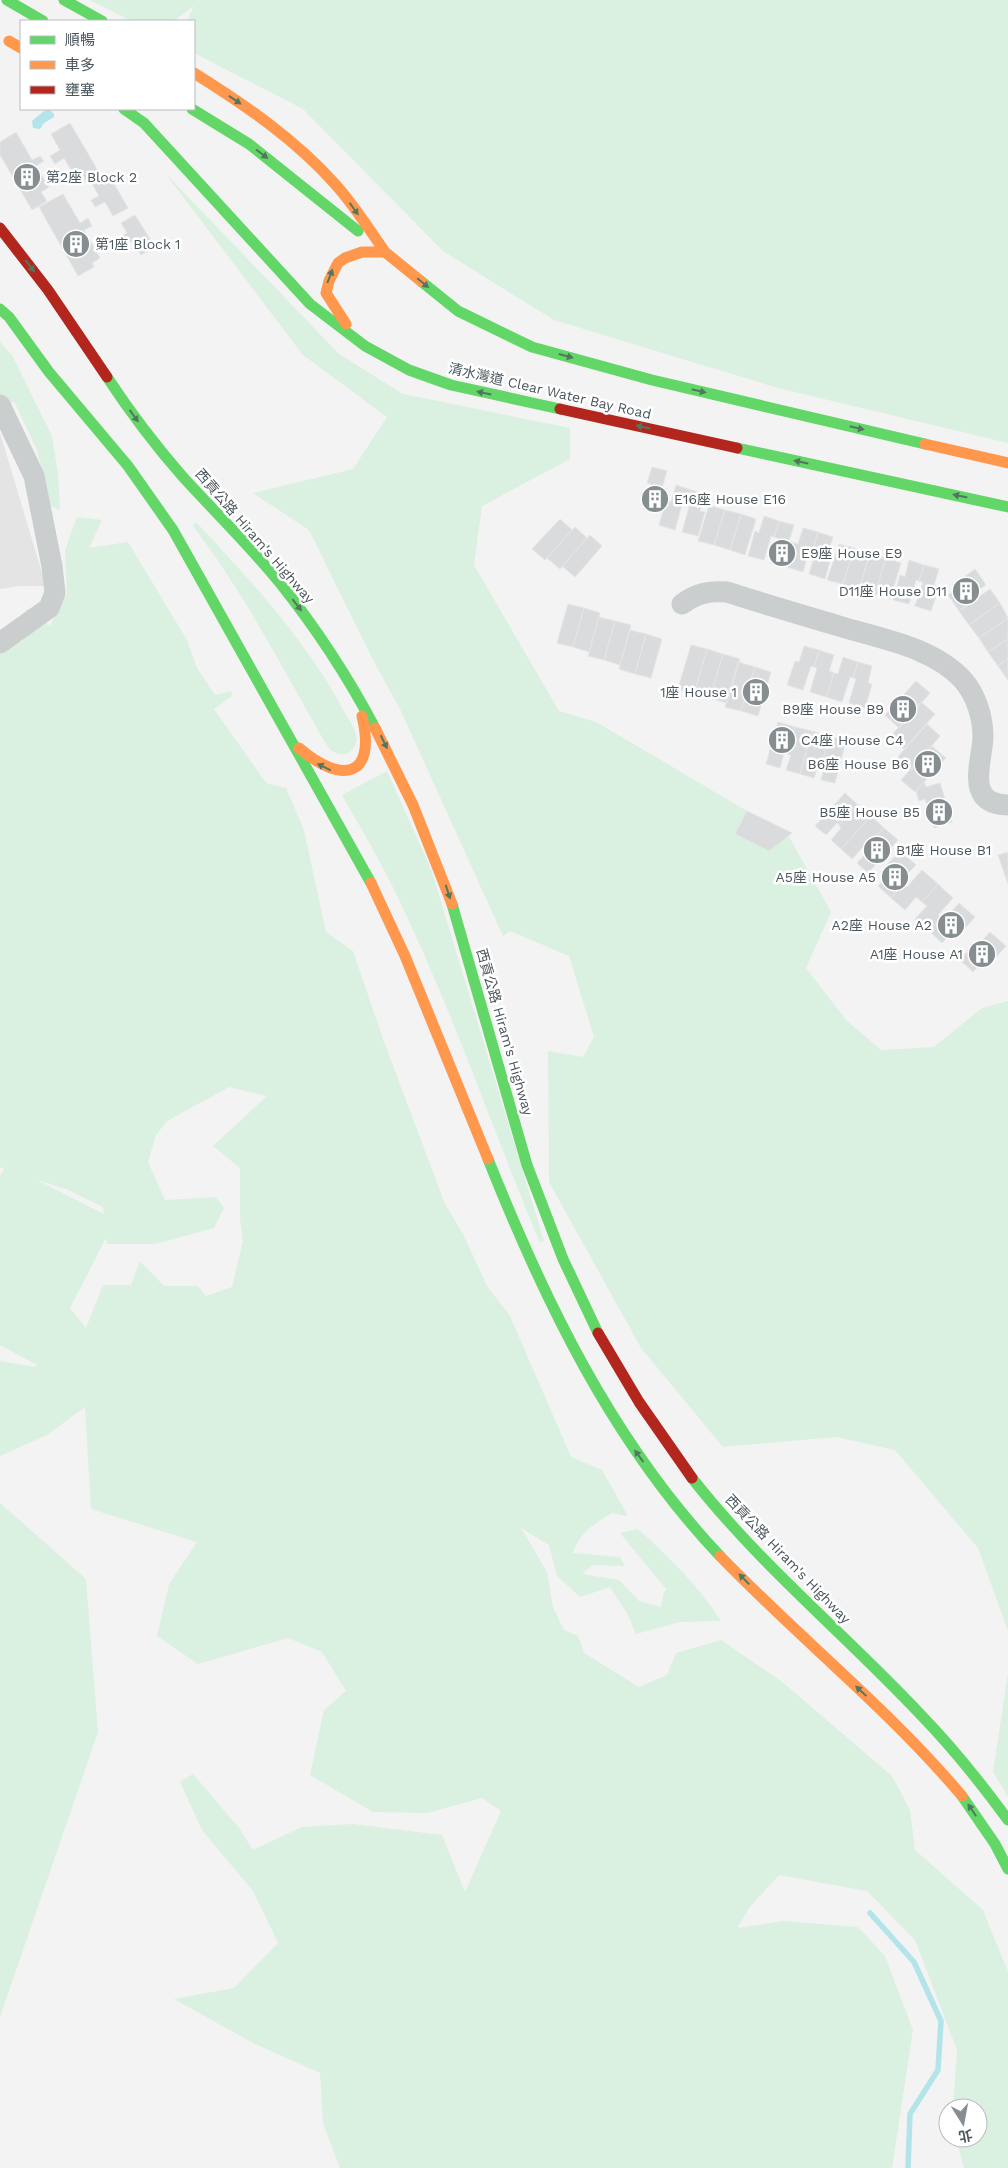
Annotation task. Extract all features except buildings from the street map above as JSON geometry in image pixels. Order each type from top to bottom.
[{"type":"main road","points":[[7,0],[41,20]]},
{"type":"main road","points":[[64,0],[100,20]]},
{"type":"main road","points":[[3,39],[20,48]]},
{"type":"main road","points":[[195,74],[295,145],[335,184],[385,252]]},
{"type":"main road","name":"清水灣道 Clear Water Bay Road","points":[[126,110],[144,122],[310,304],[365,346],[409,370],[451,385],[1008,507]]},
{"type":"main road","points":[[194,110],[249,144],[458,311],[532,347],[652,380],[1008,463]]},
{"type":"main road","name":"西貢公路 Hiram's Highway","points":[[0,228],[76,329],[106,377],[168,460],[278,581],[305,616],[344,673],[374,722],[431,846],[458,922],[518,1137],[544,1211],[588,1313],[623,1377],[666,1443],[720,1513],[759,1556],[927,1720],[977,1777],[1008,1820]]},
{"type":"main road","points":[[365,346],[343,321],[326,294],[328,280],[338,262],[346,256],[357,253],[385,252]]},
{"type":"main road","points":[[35,292],[106,377]]},
{"type":"main road","points":[[3,311],[49,372],[128,466],[173,530],[369,878],[396,934],[528,1256],[565,1333],[594,1386],[639,1456],[698,1532],[754,1590],[920,1748],[967,1801],[1000,1850],[1008,1867]]},
{"type":"main road","points":[[290,739],[307,757],[331,771],[344,772],[354,768],[364,760],[368,749],[364,723],[344,673]]},
{"type":"street","points":[[0,405],[34,476],[52,566],[55,593],[49,608],[0,643]]},
{"type":"street","points":[[682,604],[695,594],[711,591],[727,592],[901,645],[944,664],[965,683],[978,708],[983,737],[977,773],[981,792],[997,804],[1008,804]]},
{"type":"shaded area","points":[[0,433],[46,586],[19,586],[0,589]]},
{"type":"green space","points":[[90,0],[1008,0],[1008,443],[778,388],[554,320],[443,251],[303,109],[195,54],[195,20],[187,20],[194,6],[174,20],[129,20]]},
{"type":"green space","points":[[165,173],[339,354],[403,394],[570,428],[570,459],[482,506],[474,565],[559,711],[596,722],[788,835],[831,912],[806,968],[846,1020],[881,1050],[934,1047],[982,1008],[1008,1001],[1008,1631],[978,1548],[895,1450],[836,1437],[723,1447],[641,1348],[549,1182],[548,1051],[583,1057],[594,1037],[569,956],[510,931],[503,936],[400,709],[373,660],[309,530],[253,493],[353,469],[387,417],[303,355]]},
{"type":"green space","points":[[0,342],[12,355],[52,436],[58,474],[60,510],[51,506],[37,450],[14,401],[0,413]]},
{"type":"green space","points":[[77,517],[102,520],[89,548],[128,542],[187,640],[197,668],[215,695],[231,691],[232,696],[214,709],[266,783],[286,788],[304,830],[326,932],[353,951],[383,1039],[445,1204],[463,1234],[487,1286],[510,1316],[571,1457],[602,1470],[628,1516],[612,1513],[599,1521],[588,1529],[573,1553],[620,1557],[625,1566],[592,1565],[582,1574],[619,1580],[639,1601],[661,1607],[664,1592],[667,1590],[620,1533],[638,1529],[661,1550],[703,1595],[721,1621],[680,1622],[636,1634],[628,1615],[610,1587],[580,1597],[557,1576],[549,1545],[521,1528],[547,1572],[553,1607],[564,1630],[578,1636],[584,1653],[639,1687],[667,1675],[676,1653],[721,1640],[781,1681],[892,1776],[910,1810],[915,1850],[983,1910],[1008,1972],[1008,2168],[964,2168],[959,2148],[988,2148],[988,2098],[954,2098],[957,2050],[915,1940],[867,1891],[779,1875],[749,1908],[737,1928],[783,1921],[858,1927],[885,1956],[913,2030],[892,2168],[340,2168],[323,2123],[320,2073],[253,2043],[174,1999],[234,1988],[278,1943],[253,1891],[202,1830],[180,1782],[193,1774],[239,1828],[253,1850],[302,1827],[353,1824],[442,1835],[465,1892],[501,1811],[482,1798],[427,1813],[373,1812],[310,1775],[324,1710],[346,1691],[322,1652],[288,1638],[198,1664],[157,1636],[169,1584],[197,1542],[91,1509],[85,1407],[47,1435],[0,1456],[0,1361],[36,1367],[37,1365],[0,1345],[0,1176],[4,1169],[0,1167],[0,636],[22,642],[26,609],[50,626],[67,594],[65,550]],"holes":[[[229,1087],[267,1096],[213,1146],[240,1168],[240,1219],[243,1241],[232,1287],[206,1296],[198,1286],[164,1286],[140,1261],[131,1285],[103,1285],[86,1328],[70,1308],[106,1238],[107,1244],[155,1244],[214,1228],[224,1208],[216,1197],[165,1200],[148,1162],[156,1135],[167,1121]],[[37,1180],[66,1189],[103,1207],[104,1214]]]},
{"type":"green space","points":[[196,522],[257,589],[313,660],[355,731],[356,743],[354,748],[347,753],[338,754],[327,746],[247,606],[193,526]]},
{"type":"green space","points":[[387,771],[431,869],[544,1241],[540,1243],[426,959],[393,887],[342,795]]},
{"type":"green space","points":[[0,1503],[86,1579],[98,1732],[0,2017]]},
{"type":"green space","points":[[1008,1673],[1008,1797],[993,1772]]},
{"type":"water","points":[[50,110],[54,117],[44,123],[40,129],[33,128],[32,121],[44,111]]},
{"type":"waterway","points":[[870,1913],[914,1962],[941,2021],[938,2070],[910,2114],[908,2168]]},
{"type":"traffic: fast","points":[[7,0],[41,20]]},
{"type":"traffic: fast","points":[[64,0],[100,20]]},
{"type":"traffic: fast","points":[[125,110],[144,123],[310,304],[365,346],[409,370],[451,385],[560,409]]},
{"type":"traffic: fast","points":[[194,110],[249,144],[358,231]]},
{"type":"traffic: fast","points":[[422,282],[458,311],[532,347],[652,380],[925,444]]},
{"type":"traffic: fast","points":[[0,309],[9,317],[49,372],[128,466],[173,530],[371,883]]},
{"type":"traffic: fast","points":[[107,377],[143,428],[173,465],[257,556],[306,617],[331,653],[375,728]]},
{"type":"traffic: fast","points":[[737,448],[1008,507]]},
{"type":"traffic: fast","points":[[452,904],[527,1165],[563,1259],[598,1333]]},
{"type":"traffic: fast","points":[[488,1159],[533,1265],[585,1369],[647,1466],[682,1512],[720,1556]]},
{"type":"traffic: fast","points":[[692,1478],[718,1510],[774,1570],[933,1727],[1008,1820]]},
{"type":"traffic: fast","points":[[962,1796],[995,1844],[1008,1869]]},
{"type":"traffic: slow","points":[[9,41],[20,47]]},
{"type":"traffic: slow","points":[[195,74],[250,110],[303,152],[342,192],[385,252]]},
{"type":"traffic: slow","points":[[346,324],[326,293],[329,281],[338,263],[345,258],[362,252],[385,252],[422,282]]},
{"type":"traffic: slow","points":[[925,444],[1008,463]]},
{"type":"traffic: slow","points":[[299,748],[314,760],[329,767],[341,770],[352,769],[360,763],[364,753],[365,737],[362,716]]},
{"type":"traffic: slow","points":[[375,728],[413,805],[452,904]]},
{"type":"traffic: slow","points":[[371,883],[405,956],[488,1159]]},
{"type":"traffic: slow","points":[[720,1556],[874,1703],[934,1764],[962,1796]]},
{"type":"traffic: jam","points":[[0,228],[48,290],[107,377]]},
{"type":"traffic: jam","points":[[560,409],[737,448]]},
{"type":"traffic: jam","points":[[598,1333],[639,1402],[692,1478]]},
{"type":"place","name":"第2座 Block 2","points":[[27,177]]},
{"type":"place","name":"第1座 Block 1","points":[[76,244]]},
{"type":"place","name":"E16座 House E16","points":[[655,499]]},
{"type":"place","name":"E9座 House E9","points":[[782,553]]},
{"type":"place","name":"D11座 House D11","points":[[966,591]]},
{"type":"place","name":"1座 House 1","points":[[756,692]]},
{"type":"place","name":"B9座 House B9","points":[[903,709]]},
{"type":"place","name":"C4座 House C4","points":[[782,740]]},
{"type":"place","name":"B6座 House B6","points":[[928,764]]},
{"type":"place","name":"B5座 House B5","points":[[939,812]]},
{"type":"place","name":"B1座 House B1","points":[[877,850]]},
{"type":"place","name":"A5座 House A5","points":[[895,877]]},
{"type":"place","name":"A2座 House A2","points":[[951,925]]},
{"type":"place","name":"A1座 House A1","points":[[982,954]]}]
